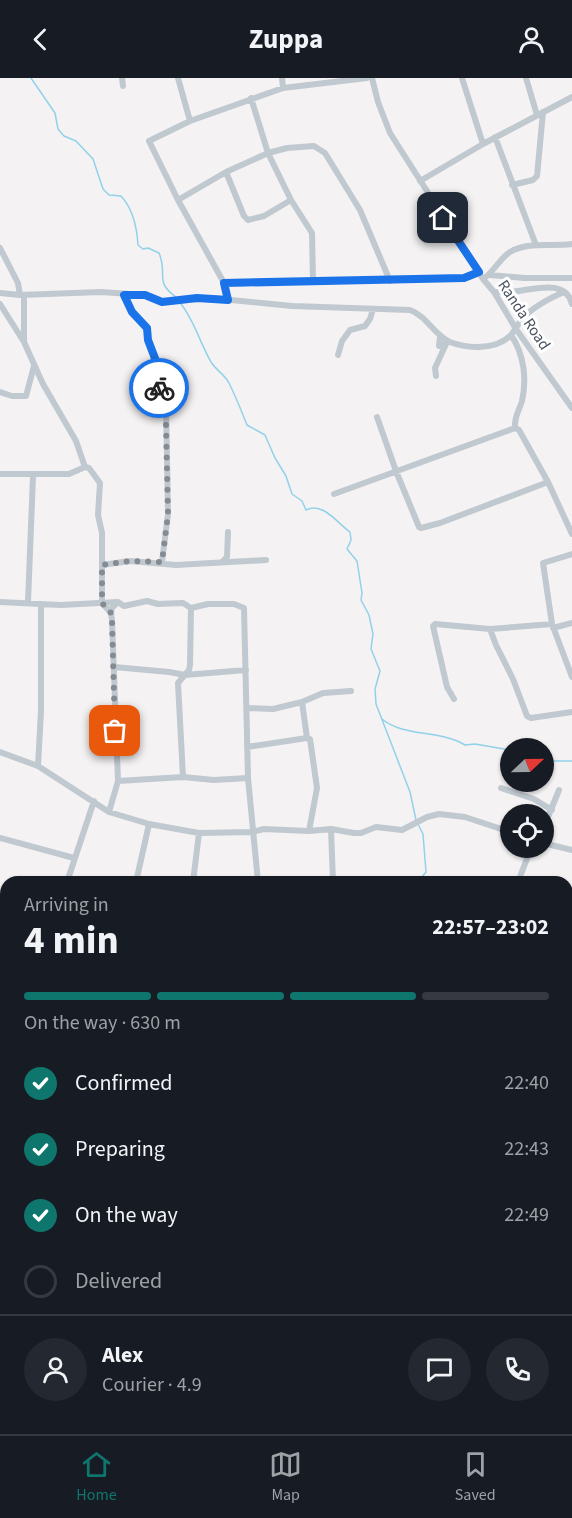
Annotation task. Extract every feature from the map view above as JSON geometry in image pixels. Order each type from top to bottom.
[{"type":"street","points":[[122,78],[123,86]]},
{"type":"street","points":[[178,78],[190,121]]},
{"type":"street","points":[[282,78],[283,88]]},
{"type":"street","points":[[228,300],[224,283],[178,200],[149,141],[190,121],[283,88],[367,78]]},
{"type":"street","name":"Randa Road","points":[[372,78],[390,134],[516,329],[572,408]]},
{"type":"street","points":[[462,78],[483,144]]},
{"type":"street","points":[[512,185],[532,180],[537,176],[540,114],[526,78]]},
{"type":"street","points":[[420,181],[495,137],[572,97]]},
{"type":"street","points":[[251,98],[268,153],[291,200],[312,233],[313,281]]},
{"type":"street","points":[[495,137],[536,246]]},
{"type":"street","points":[[178,200],[226,172],[268,153],[287,148],[314,146],[325,153],[360,210],[390,281]]},
{"type":"street","points":[[226,172],[244,216],[248,220],[264,216],[291,200]]},
{"type":"street","points":[[483,279],[490,275],[510,252],[524,246],[572,244]]},
{"type":"street","points":[[0,248],[22,295],[24,342]]},
{"type":"street","points":[[224,283],[464,278],[479,272]]},
{"type":"street","points":[[490,275],[572,278]]},
{"type":"street","points":[[494,292],[543,287],[564,292],[572,304]]},
{"type":"street","points":[[0,293],[22,295],[78,292],[145,295],[162,302],[197,298],[291,306],[416,312],[440,336],[459,345],[483,347],[503,341],[511,335],[522,319],[564,292]]},
{"type":"street","points":[[124,295],[132,312],[147,328],[148,340],[156,361],[159,387],[166,401],[168,514],[162,562]]},
{"type":"street","points":[[0,304],[24,342],[34,366],[76,441],[85,467],[89,468],[100,483],[98,515],[102,533],[102,603],[111,613]]},
{"type":"street","points":[[338,355],[342,341],[350,330],[365,326],[373,309]]},
{"type":"street","points":[[511,335],[524,362],[522,404],[514,419],[515,428],[519,430],[548,482],[572,534]]},
{"type":"street","points":[[436,375],[435,368],[446,344],[439,346],[440,336]]},
{"type":"street","points":[[0,392],[12,396],[26,396],[34,366]]},
{"type":"street","points":[[377,417],[396,471],[421,528],[440,524],[548,482]]},
{"type":"street","points":[[334,494],[515,428]]},
{"type":"street","points":[[0,474],[33,476],[69,474],[85,467]]},
{"type":"street","points":[[28,602],[33,476]]},
{"type":"street","points":[[221,562],[227,556],[228,532]]},
{"type":"street","points":[[572,554],[543,563],[552,626],[572,677]]},
{"type":"street","points":[[102,565],[130,561],[176,565],[266,560]]},
{"type":"street","points":[[0,602],[41,604],[118,602],[124,606],[147,601],[158,604],[179,603],[191,608],[208,604],[242,605],[246,618],[248,778],[257,876]]},
{"type":"street","points":[[109,812],[118,781],[111,613],[112,608],[118,602]]},
{"type":"street","points":[[38,766],[41,711],[41,604]]},
{"type":"street","points":[[183,777],[178,683],[189,670],[191,608]]},
{"type":"street","points":[[454,699],[447,687],[433,626],[435,624],[490,629],[572,623]]},
{"type":"street","points":[[490,629],[527,716],[531,718],[572,712]]},
{"type":"street","points":[[114,667],[185,675],[246,670]]},
{"type":"street","points":[[248,708],[273,709],[302,702],[323,693],[351,691]]},
{"type":"street","points":[[302,702],[307,738],[312,742],[317,788],[309,831]]},
{"type":"street","points":[[247,747],[307,738]]},
{"type":"street","points":[[0,752],[38,766],[109,812],[149,824],[199,832],[331,829],[361,833],[376,827],[402,830],[427,817],[439,814],[465,817],[500,829]]},
{"type":"street","points":[[118,781],[183,777],[214,780],[248,778]]},
{"type":"street","points":[[554,804],[559,790]]},
{"type":"street","points":[[513,792],[542,804]]},
{"type":"street","points":[[70,876],[94,801]]},
{"type":"street","points":[[137,876],[149,824]]},
{"type":"street","points":[[331,829],[333,876]]},
{"type":"street","points":[[194,876],[199,832]]},
{"type":"street","points":[[0,838],[74,858]]},
{"type":"street","points":[[554,846],[572,850]]},
{"type":"street","points":[[520,876],[527,858]]},
{"type":"waterway","points":[[31,78],[55,113],[58,129],[64,136],[76,141],[93,159],[103,189],[109,195],[121,196],[129,207],[134,219],[138,245],[143,249],[148,248],[159,253],[163,282],[169,292],[176,297]]},
{"type":"waterway","points":[[181,304],[190,317],[211,362],[229,383],[247,425],[265,435],[286,476],[292,494],[302,501],[306,510],[312,508],[324,511],[350,532],[351,540],[347,549],[357,561],[361,600],[369,615],[373,634],[371,649],[380,671],[375,689],[376,704],[410,792],[416,820]]},
{"type":"waterway","points":[[382,719],[400,729],[445,737],[465,745],[475,744],[500,748]]},
{"type":"waterway","points":[[554,761],[572,761]]},
{"type":"waterway","points":[[418,824],[423,834],[426,872],[423,876]]},
{"type":"way so far","points":[[115,731],[112,620],[111,613],[102,603],[102,565],[130,561],[162,562],[168,514],[166,401],[159,388]]},
{"type":"route","points":[[159,388],[156,361],[148,340],[147,328],[132,312],[124,295],[145,295],[162,302],[197,298],[228,300],[224,283],[464,278],[479,272],[443,218]]}]
